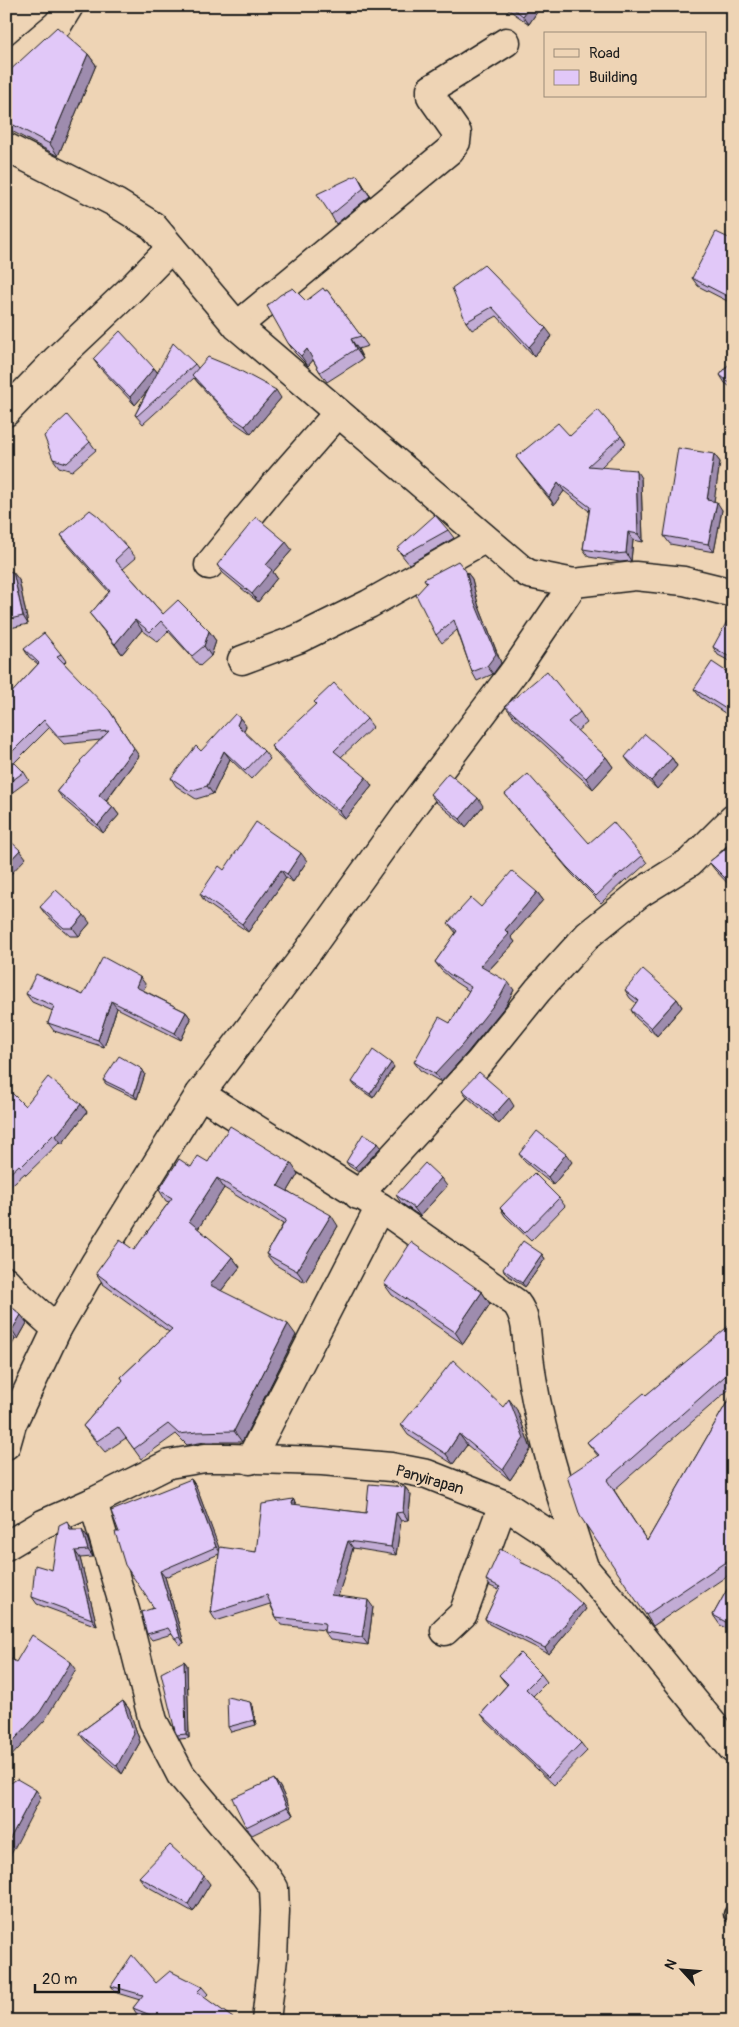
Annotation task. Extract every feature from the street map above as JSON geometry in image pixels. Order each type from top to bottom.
[{"type":"street","points":[[6,68],[58,24],[69,6]]},
{"type":"street","points":[[237,326],[450,150],[456,142],[457,133],[431,96],[431,89],[506,42]]},
{"type":"street","points":[[6,147],[100,194],[153,226],[237,326],[506,559],[529,574],[574,583],[635,576],[684,581],[733,592]]},
{"type":"street","points":[[6,412],[56,360],[127,293],[171,248]]},
{"type":"street","points":[[209,565],[273,487],[338,413]]},
{"type":"street","points":[[242,660],[298,639],[369,604],[484,539]]},
{"type":"street","points":[[6,1445],[12,1424],[57,1329],[94,1265],[200,1094],[303,958],[405,816],[513,673],[574,583]]},
{"type":"street","points":[[250,1460],[369,1201],[538,990],[588,935],[640,893],[690,862],[733,819]]},
{"type":"street","points":[[200,1094],[369,1201],[516,1303],[524,1315],[536,1407],[549,1461],[585,1569]]},
{"type":"street","points":[[6,1281],[57,1329]]},
{"type":"street","name":"Panyirapan","points":[[6,1546],[43,1524],[93,1502],[169,1464],[205,1458],[322,1461],[391,1467],[427,1474],[503,1504],[549,1534],[585,1569],[733,1749]]},
{"type":"street","points":[[93,1502],[125,1610],[150,1710],[169,1755],[184,1779],[274,1888],[276,1910],[266,2021]]},
{"type":"street","points":[[445,1631],[463,1614],[503,1504]]},
{"type":"building","points":[[510,6],[530,6],[523,16]]},
{"type":"building","points":[[57,27],[88,54],[50,144],[6,121],[6,74]]},
{"type":"building","points":[[357,175],[364,188],[331,215],[317,194]]},
{"type":"building","points":[[716,232],[733,240],[733,299],[692,278]]},
{"type":"building","points":[[484,265],[546,328],[529,347],[492,307],[466,322],[452,288]]},
{"type":"building","points":[[293,288],[306,301],[323,288],[325,291],[327,290],[361,336],[351,339],[356,349],[320,372],[307,349],[301,356],[288,343],[267,306],[280,295]]},
{"type":"building","points":[[120,331],[154,368],[130,397],[93,359]]},
{"type":"building","points":[[173,343],[195,364],[137,416],[135,415]]},
{"type":"building","points":[[208,357],[237,369],[276,390],[245,426],[229,415],[192,375]]},
{"type":"building","points":[[733,359],[733,386],[720,375]]},
{"type":"building","points":[[598,410],[621,436],[588,466],[636,470],[638,534],[628,532],[626,553],[615,554],[583,549],[590,507],[558,483],[549,497],[516,457],[558,423],[570,436]]},
{"type":"building","points":[[67,415],[90,442],[67,463],[53,459],[44,436]]},
{"type":"building","points":[[678,448],[714,454],[707,500],[717,502],[708,544],[664,536]]},
{"type":"building","points":[[90,510],[128,548],[115,560],[163,614],[178,600],[209,631],[204,646],[192,656],[161,621],[150,632],[135,620],[115,644],[90,614],[110,591],[61,535]]},
{"type":"building","points":[[435,515],[448,530],[403,555],[397,549]]},
{"type":"building","points":[[256,517],[286,542],[266,565],[272,570],[252,594],[217,565]]},
{"type":"building","points":[[458,561],[466,571],[472,596],[496,654],[487,666],[472,672],[454,620],[436,635],[416,595],[427,583],[424,579]]},
{"type":"building","points":[[6,571],[13,572],[23,616],[6,620]]},
{"type":"building","points":[[730,616],[733,618],[733,659],[713,647]]},
{"type":"building","points":[[44,633],[61,654],[57,656],[109,710],[134,748],[99,795],[113,807],[98,825],[57,791],[80,761],[109,731],[58,736],[44,720],[8,756],[24,772],[6,785],[6,699],[39,663],[24,649]]},
{"type":"building","points":[[712,662],[733,676],[733,699],[726,709],[694,689]]},
{"type":"building","points":[[547,671],[580,712],[568,722],[606,757],[586,778],[505,706]]},
{"type":"building","points":[[334,683],[367,719],[334,751],[366,777],[339,811],[314,790],[271,746],[316,704],[314,702]]},
{"type":"building","points":[[235,714],[240,718],[237,725],[264,751],[245,771],[224,751],[207,786],[190,791],[171,778],[196,746],[201,751]]},
{"type":"building","points":[[645,734],[672,758],[651,781],[625,757]]},
{"type":"building","points":[[448,773],[478,798],[460,819],[430,794]]},
{"type":"building","points":[[528,774],[589,843],[613,822],[642,856],[621,872],[596,896],[567,867],[505,794]]},
{"type":"building","points":[[256,822],[301,853],[287,874],[281,870],[242,924],[200,894],[219,866],[224,870]]},
{"type":"building","points":[[6,837],[20,850],[6,865]]},
{"type":"building","points":[[733,843],[733,886],[709,862]]},
{"type":"building","points":[[512,871],[537,892],[505,930],[509,934],[480,966],[508,982],[500,997],[462,1045],[435,1074],[414,1062],[439,1017],[450,1023],[471,987],[449,974],[435,962],[457,931],[448,923],[471,898],[481,907]]},
{"type":"building","points":[[56,890],[84,915],[73,928],[64,928],[40,907]]},
{"type":"building","points":[[103,957],[140,977],[136,987],[186,1012],[175,1033],[111,1001],[98,1040],[48,1023],[54,1006],[26,994],[36,974],[83,995]]},
{"type":"building","points":[[643,969],[677,999],[651,1028],[631,1010],[638,1000],[625,990]]},
{"type":"building","points":[[373,1050],[391,1063],[370,1094],[352,1082]]},
{"type":"building","points":[[119,1056],[142,1069],[134,1095],[103,1080]]},
{"type":"building","points":[[479,1072],[509,1098],[493,1116],[462,1090]]},
{"type":"building","points":[[48,1077],[81,1104],[56,1136],[54,1134],[21,1167],[19,1165],[6,1177],[6,1087],[25,1106]]},
{"type":"building","points":[[230,1126],[291,1163],[278,1186],[331,1215],[297,1271],[266,1254],[286,1220],[217,1178],[189,1221],[232,1257],[210,1285],[288,1324],[234,1431],[179,1434],[168,1424],[134,1449],[118,1427],[97,1441],[83,1426],[123,1380],[121,1377],[172,1329],[96,1273],[120,1240],[134,1250],[172,1198],[159,1190],[179,1159],[191,1167],[198,1156],[208,1162]]},
{"type":"building","points":[[537,1131],[566,1154],[548,1177],[519,1154]]},
{"type":"building","points":[[363,1134],[378,1143],[355,1167],[346,1162]]},
{"type":"building","points":[[425,1163],[441,1178],[414,1208],[396,1195]]},
{"type":"building","points":[[534,1173],[559,1198],[525,1233],[500,1208]]},
{"type":"building","points":[[523,1241],[542,1254],[522,1283],[503,1269]]},
{"type":"building","points":[[411,1242],[482,1292],[455,1332],[384,1284]]},
{"type":"building","points":[[6,1302],[21,1315],[12,1330],[9,1330],[6,1335]]},
{"type":"building","points":[[731,1324],[733,1326],[733,1369],[607,1480],[647,1541],[733,1392],[733,1557],[646,1615],[580,1516],[567,1476],[599,1455],[587,1442],[644,1393],[646,1395]]},
{"type":"building","points":[[453,1360],[503,1407],[509,1399],[524,1438],[503,1470],[459,1434],[446,1454],[401,1425]]},
{"type":"building","points":[[191,1479],[216,1547],[160,1571],[180,1637],[175,1639],[168,1628],[147,1634],[141,1612],[154,1608],[125,1565],[115,1532],[119,1532],[111,1511]]},
{"type":"building","points":[[369,1484],[405,1487],[403,1512],[396,1513],[391,1547],[348,1541],[331,1595],[368,1600],[362,1637],[324,1632],[325,1623],[276,1617],[267,1595],[211,1613],[220,1547],[256,1552],[262,1504],[293,1499],[292,1504],[366,1513]]},
{"type":"building","points":[[67,1521],[70,1530],[82,1530],[88,1550],[75,1551],[92,1619],[32,1597],[35,1565],[52,1570],[59,1525]]},
{"type":"building","points":[[500,1549],[521,1560],[520,1562],[552,1577],[582,1604],[545,1648],[485,1619],[500,1587],[486,1580]]},
{"type":"building","points":[[733,1579],[733,1626],[713,1615]]},
{"type":"building","points":[[32,1635],[71,1662],[40,1712],[6,1749],[6,1666],[11,1659],[16,1662]]},
{"type":"building","points":[[520,1653],[541,1674],[526,1689],[581,1743],[548,1777],[481,1714],[508,1684],[499,1675]]},
{"type":"building","points":[[184,1661],[186,1734],[177,1735],[161,1673]]},
{"type":"building","points":[[227,1697],[250,1702],[254,1720],[228,1727]]},
{"type":"building","points":[[123,1701],[134,1734],[117,1766],[79,1733]]},
{"type":"building","points":[[17,1779],[36,1790],[6,1846],[6,1786]]},
{"type":"building","points":[[274,1779],[287,1807],[246,1827],[232,1798]]},
{"type":"building","points":[[170,1845],[204,1876],[188,1904],[139,1877]]},
{"type":"building","points":[[132,1955],[156,1983],[170,1971],[202,1987],[197,1992],[237,2021],[165,2021],[133,2008],[143,1995],[111,1986]]}]
